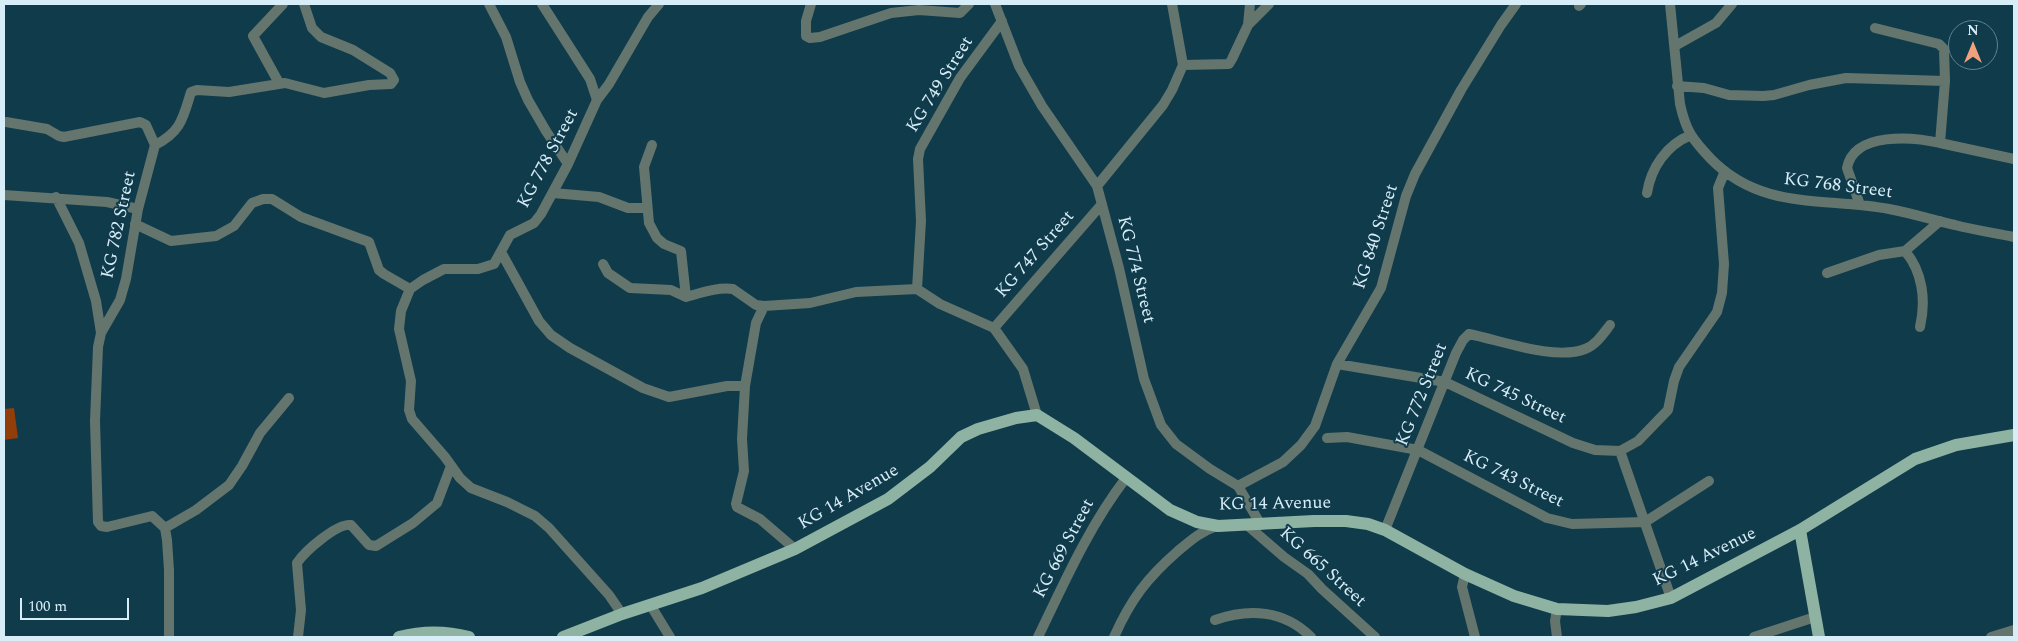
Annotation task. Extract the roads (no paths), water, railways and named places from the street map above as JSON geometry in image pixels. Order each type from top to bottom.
[{"type":"main road","name":"KG 14 Avenue","points":[[563,637],[622,614],[702,588],[796,549],[888,499],[923,473],[961,437],[998,423],[1037,415],[1074,438],[1170,510],[1197,522],[1218,526],[1314,521],[1346,521],[1368,524],[1385,530],[1466,574],[1514,596],[1557,608],[1608,611],[1671,598],[1800,530],[1915,459],[1956,445],[2014,435]]},
{"type":"main road","points":[[1800,530],[1819,637]]},
{"type":"main road","points":[[399,637],[410,634],[441,633],[469,637]]},
{"type":"street","points":[[279,83],[253,36],[283,4]]},
{"type":"street","points":[[6,122],[47,129],[64,137],[140,122],[146,125],[155,145],[165,140],[178,128],[191,92],[194,90],[230,92],[279,83],[324,93],[359,86],[391,84],[394,80],[390,73],[353,50],[321,37],[312,28],[304,4]]},
{"type":"street","points":[[489,4],[506,37],[528,100],[546,132],[568,164]]},
{"type":"street","points":[[542,4],[590,79],[597,100]]},
{"type":"street","name":"KG 778 Street","points":[[410,290],[423,280],[444,269],[486,267],[496,261],[510,236],[534,223],[568,164],[597,100],[609,84],[648,17],[659,4]]},
{"type":"street","points":[[811,4],[805,30],[806,36],[810,38],[820,37],[891,13],[919,10],[960,13],[969,4]]},
{"type":"street","name":"KG 774 Street","points":[[995,4],[1019,66],[1042,106],[1097,186],[1119,268],[1144,379],[1161,425],[1176,444],[1210,469],[1238,486],[1260,525]]},
{"type":"street","points":[[1097,186],[1163,105],[1172,90],[1183,64],[1172,4]]},
{"type":"street","points":[[1183,64],[1229,64],[1248,25],[1250,4]]},
{"type":"street","points":[[1248,25],[1269,4]]},
{"type":"street","name":"KG 840 Street","points":[[1238,486],[1283,462],[1301,445],[1315,426],[1337,364],[1381,288],[1406,196],[1415,174],[1461,90],[1501,24],[1516,4]]},
{"type":"street","name":"KG 768 Street","points":[[1670,4],[1683,120],[1690,135],[1725,171],[1756,190],[1786,199],[1887,209],[2014,237]]},
{"type":"street","points":[[1675,46],[1716,23],[1732,4]]},
{"type":"street","name":"KG 749 Street","points":[[917,289],[921,221],[918,160],[920,149],[960,78],[1002,21]]},
{"type":"street","points":[[1874,28],[1942,46],[1945,81],[1940,143]]},
{"type":"street","points":[[1678,86],[1704,88],[1729,95],[1763,96],[1846,78],[1945,81]]},
{"type":"street","points":[[1647,193],[1651,175],[1659,160],[1690,135]]},
{"type":"street","points":[[1860,206],[1847,168],[1848,162],[1855,152],[1862,147],[1883,139],[1922,139],[2014,159]]},
{"type":"street","points":[[652,144],[644,167],[649,224],[657,238],[664,244],[681,251],[686,296]]},
{"type":"street","name":"KG 782 Street","points":[[155,145],[138,209],[126,278],[120,300],[101,333],[98,347],[95,421],[98,523],[101,526],[107,527],[152,516],[165,528]]},
{"type":"street","points":[[1671,598],[1620,451],[1638,441],[1668,410],[1679,367],[1717,312],[1721,302],[1724,264],[1718,188],[1725,171]]},
{"type":"street","points":[[552,193],[599,197],[628,208],[647,208]]},
{"type":"street","points":[[4,195],[56,197],[106,202],[138,209]]},
{"type":"street","points":[[56,197],[79,243],[96,302],[101,333]]},
{"type":"street","points":[[135,224],[171,241],[216,236],[234,226],[252,203],[263,199],[272,199],[301,217],[370,242],[379,270],[410,290],[401,311],[400,324],[406,367],[411,381],[409,410],[412,419],[433,442],[460,478],[471,488],[535,516],[549,528],[609,595],[622,614]]},
{"type":"street","name":"KG 747 Street","points":[[994,328],[1102,204]]},
{"type":"street","points":[[1827,273],[1879,255],[1905,251],[1940,221]]},
{"type":"street","points":[[1905,251],[1911,258],[1919,275],[1924,298],[1924,310],[1920,327]]},
{"type":"street","points":[[500,252],[539,321],[551,335],[570,348],[643,388],[669,397],[727,386],[745,386]]},
{"type":"street","points":[[602,264],[608,273],[630,288],[671,290],[686,296],[729,288],[756,305],[764,306],[817,302],[856,292],[917,289],[940,304],[994,328],[1024,370],[1037,415]]},
{"type":"street","points":[[764,306],[756,323],[745,386],[742,439],[744,472],[740,494],[736,501],[737,507],[760,519],[796,549]]},
{"type":"street","name":"KG 772 Street","points":[[1385,530],[1463,340],[1469,334],[1550,352],[1567,352],[1585,349],[1593,344],[1610,325]]},
{"type":"street","name":"KG 745 Street","points":[[1337,364],[1445,382],[1573,443],[1595,450],[1620,451]]},
{"type":"street","points":[[169,637],[169,570],[165,528],[196,510],[228,485],[242,466],[260,433],[289,398]]},
{"type":"street","name":"KG 743 Street","points":[[1327,438],[1347,437],[1418,450],[1546,518],[1557,522],[1572,524],[1646,522]]},
{"type":"street","points":[[298,637],[301,610],[297,563],[300,559],[315,544],[342,525],[351,525],[369,545],[376,546],[413,523],[437,503],[451,466]]},
{"type":"street","name":"KG 669 Street","points":[[1038,637],[1070,569],[1106,504],[1126,478]]},
{"type":"street","points":[[1646,522],[1709,481]]},
{"type":"street","name":"KG 665 Street","points":[[1247,525],[1308,574],[1375,637]]},
{"type":"street","points":[[1114,637],[1125,612],[1143,584],[1198,533],[1218,526]]},
{"type":"street","points":[[1466,574],[1462,587],[1475,637]]},
{"type":"street","points":[[651,606],[665,635]]},
{"type":"street","points":[[1557,608],[1555,621],[1558,637]]},
{"type":"street","points":[[1215,620],[1238,613],[1264,612],[1282,617],[1298,626],[1311,637]]},
{"type":"street","points":[[1754,637],[1815,617]]},
{"type":"street","points":[[1991,637],[2014,630]]}]
